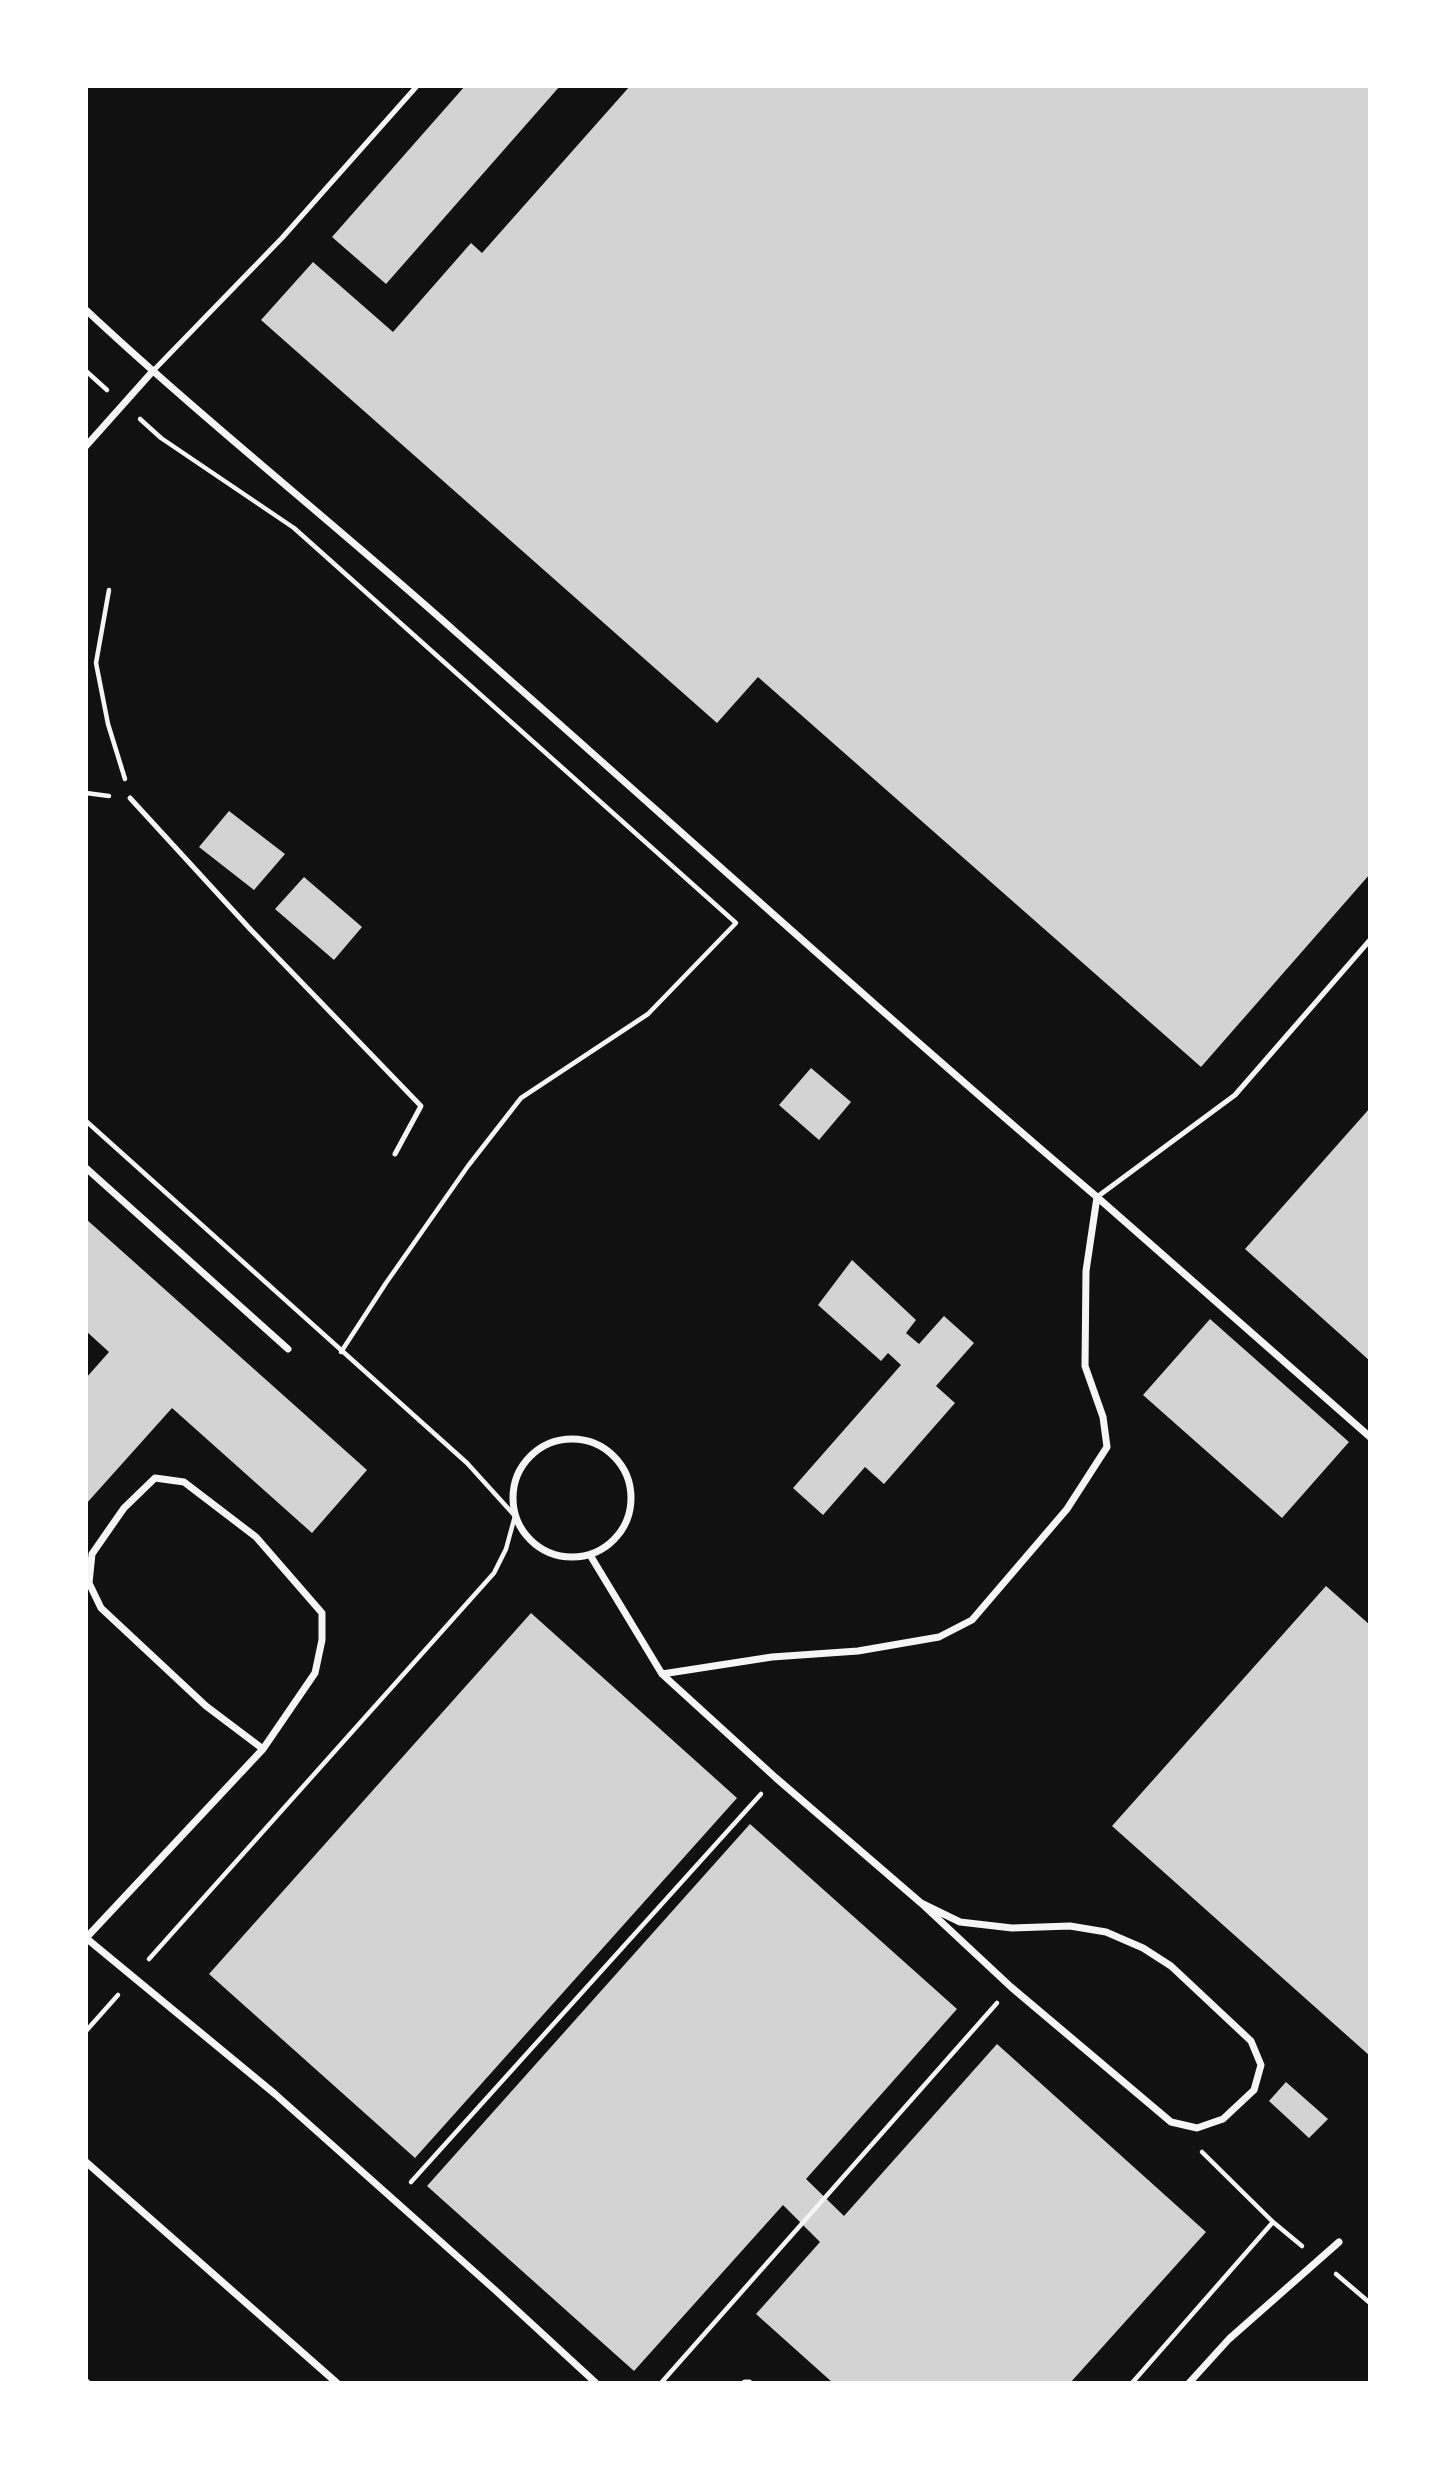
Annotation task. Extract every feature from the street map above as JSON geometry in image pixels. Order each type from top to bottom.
[{"type":"street","points":[[86,310],[152,372],[455,631],[947,1070],[1097,1197],[1370,1437]]},
{"type":"street","points":[[86,446],[152,372]]},
{"type":"street","points":[[86,1168],[288,1349]]},
{"type":"street","points":[[662,1674],[772,1657],[858,1651],[939,1637],[972,1619],[1067,1509],[1107,1447],[1103,1417],[1086,1366],[1086,1271],[1097,1197]]},
{"type":"street","points":[[586,1439],[613,1454],[630,1480],[631,1511],[617,1539],[590,1555],[559,1556],[531,1542],[515,1516],[514,1485],[528,1457],[555,1441],[586,1439]]},
{"type":"street","points":[[263,1749],[206,1706],[101,1608],[89,1583],[92,1554],[124,1508],[155,1478],[184,1482],[256,1537],[322,1613],[322,1640],[315,1673],[263,1749],[86,1938],[275,2094],[596,2383]]},
{"type":"street","points":[[590,1555],[662,1674],[1012,1987],[1171,2122],[1197,2128],[1223,2119],[1254,2090],[1261,2065],[1251,2041],[1171,1966],[1143,1948],[1106,1932],[1070,1926],[1012,1928],[960,1922],[921,1903]]},
{"type":"street","points":[[86,2162],[337,2383]]},
{"type":"street","points":[[1189,2383],[1229,2339],[1339,2242]]},
{"type":"lane","points":[[152,372],[282,238],[417,86]]},
{"type":"lane","points":[[130,798],[251,930],[421,1106],[395,1154]]},
{"type":"lane","points":[[1097,1197],[1235,1095],[1370,940]]},
{"type":"path","points":[[86,371],[161,438],[294,528],[736,923],[648,1014],[521,1098],[475,1156],[341,1352]]},
{"type":"path","points":[[110,590],[96,663],[108,724],[130,798]]},
{"type":"path","points":[[86,1121],[467,1463],[515,1516],[506,1549],[494,1573],[86,2031]]},
{"type":"path","points":[[394,2200],[776,1777]]},
{"type":"path","points":[[661,2383],[1012,1987]]},
{"type":"path","points":[[1171,2122],[1273,2222],[1370,2302]]},
{"type":"path","points":[[1132,2383],[1273,2222]]},
{"type":"building","points":[[465,86],[560,86],[386,284],[332,237]]},
{"type":"building","points":[[630,86],[1370,86],[1370,874],[1201,1067],[758,677],[717,723],[261,320],[313,262],[393,332],[471,243],[482,253]]},
{"type":"building","points":[[229,811],[285,854],[254,890],[199,847]]},
{"type":"building","points":[[304,877],[362,927],[334,960],[275,909]]},
{"type":"building","points":[[811,1068],[851,1102],[819,1140],[779,1105]]},
{"type":"building","points":[[1370,1108],[1370,1361],[1245,1249]]},
{"type":"building","points":[[86,1219],[367,1470],[312,1533],[172,1408],[86,1504],[86,1378],[109,1352],[86,1331]]},
{"type":"building","points":[[852,1260],[916,1320],[906,1333],[919,1344],[944,1316],[974,1343],[936,1386],[955,1403],[884,1484],[865,1467],[823,1515],[793,1488],[901,1365],[888,1353],[881,1361],[818,1305]]},
{"type":"building","points":[[1210,1319],[1349,1442],[1282,1518],[1143,1395]]},
{"type":"building","points":[[1326,1586],[1370,1625],[1370,2056],[1112,1826]]},
{"type":"building","points":[[531,1613],[737,1798],[415,2158],[209,1974]]},
{"type":"building","points":[[750,1824],[957,2009],[806,2179],[844,2216],[997,2044],[1206,2232],[1070,2383],[833,2383],[756,2314],[820,2242],[783,2205],[634,2371],[427,2186]]},
{"type":"building","points":[[1286,2082],[1328,2119],[1309,2138],[1269,2101]]}]
